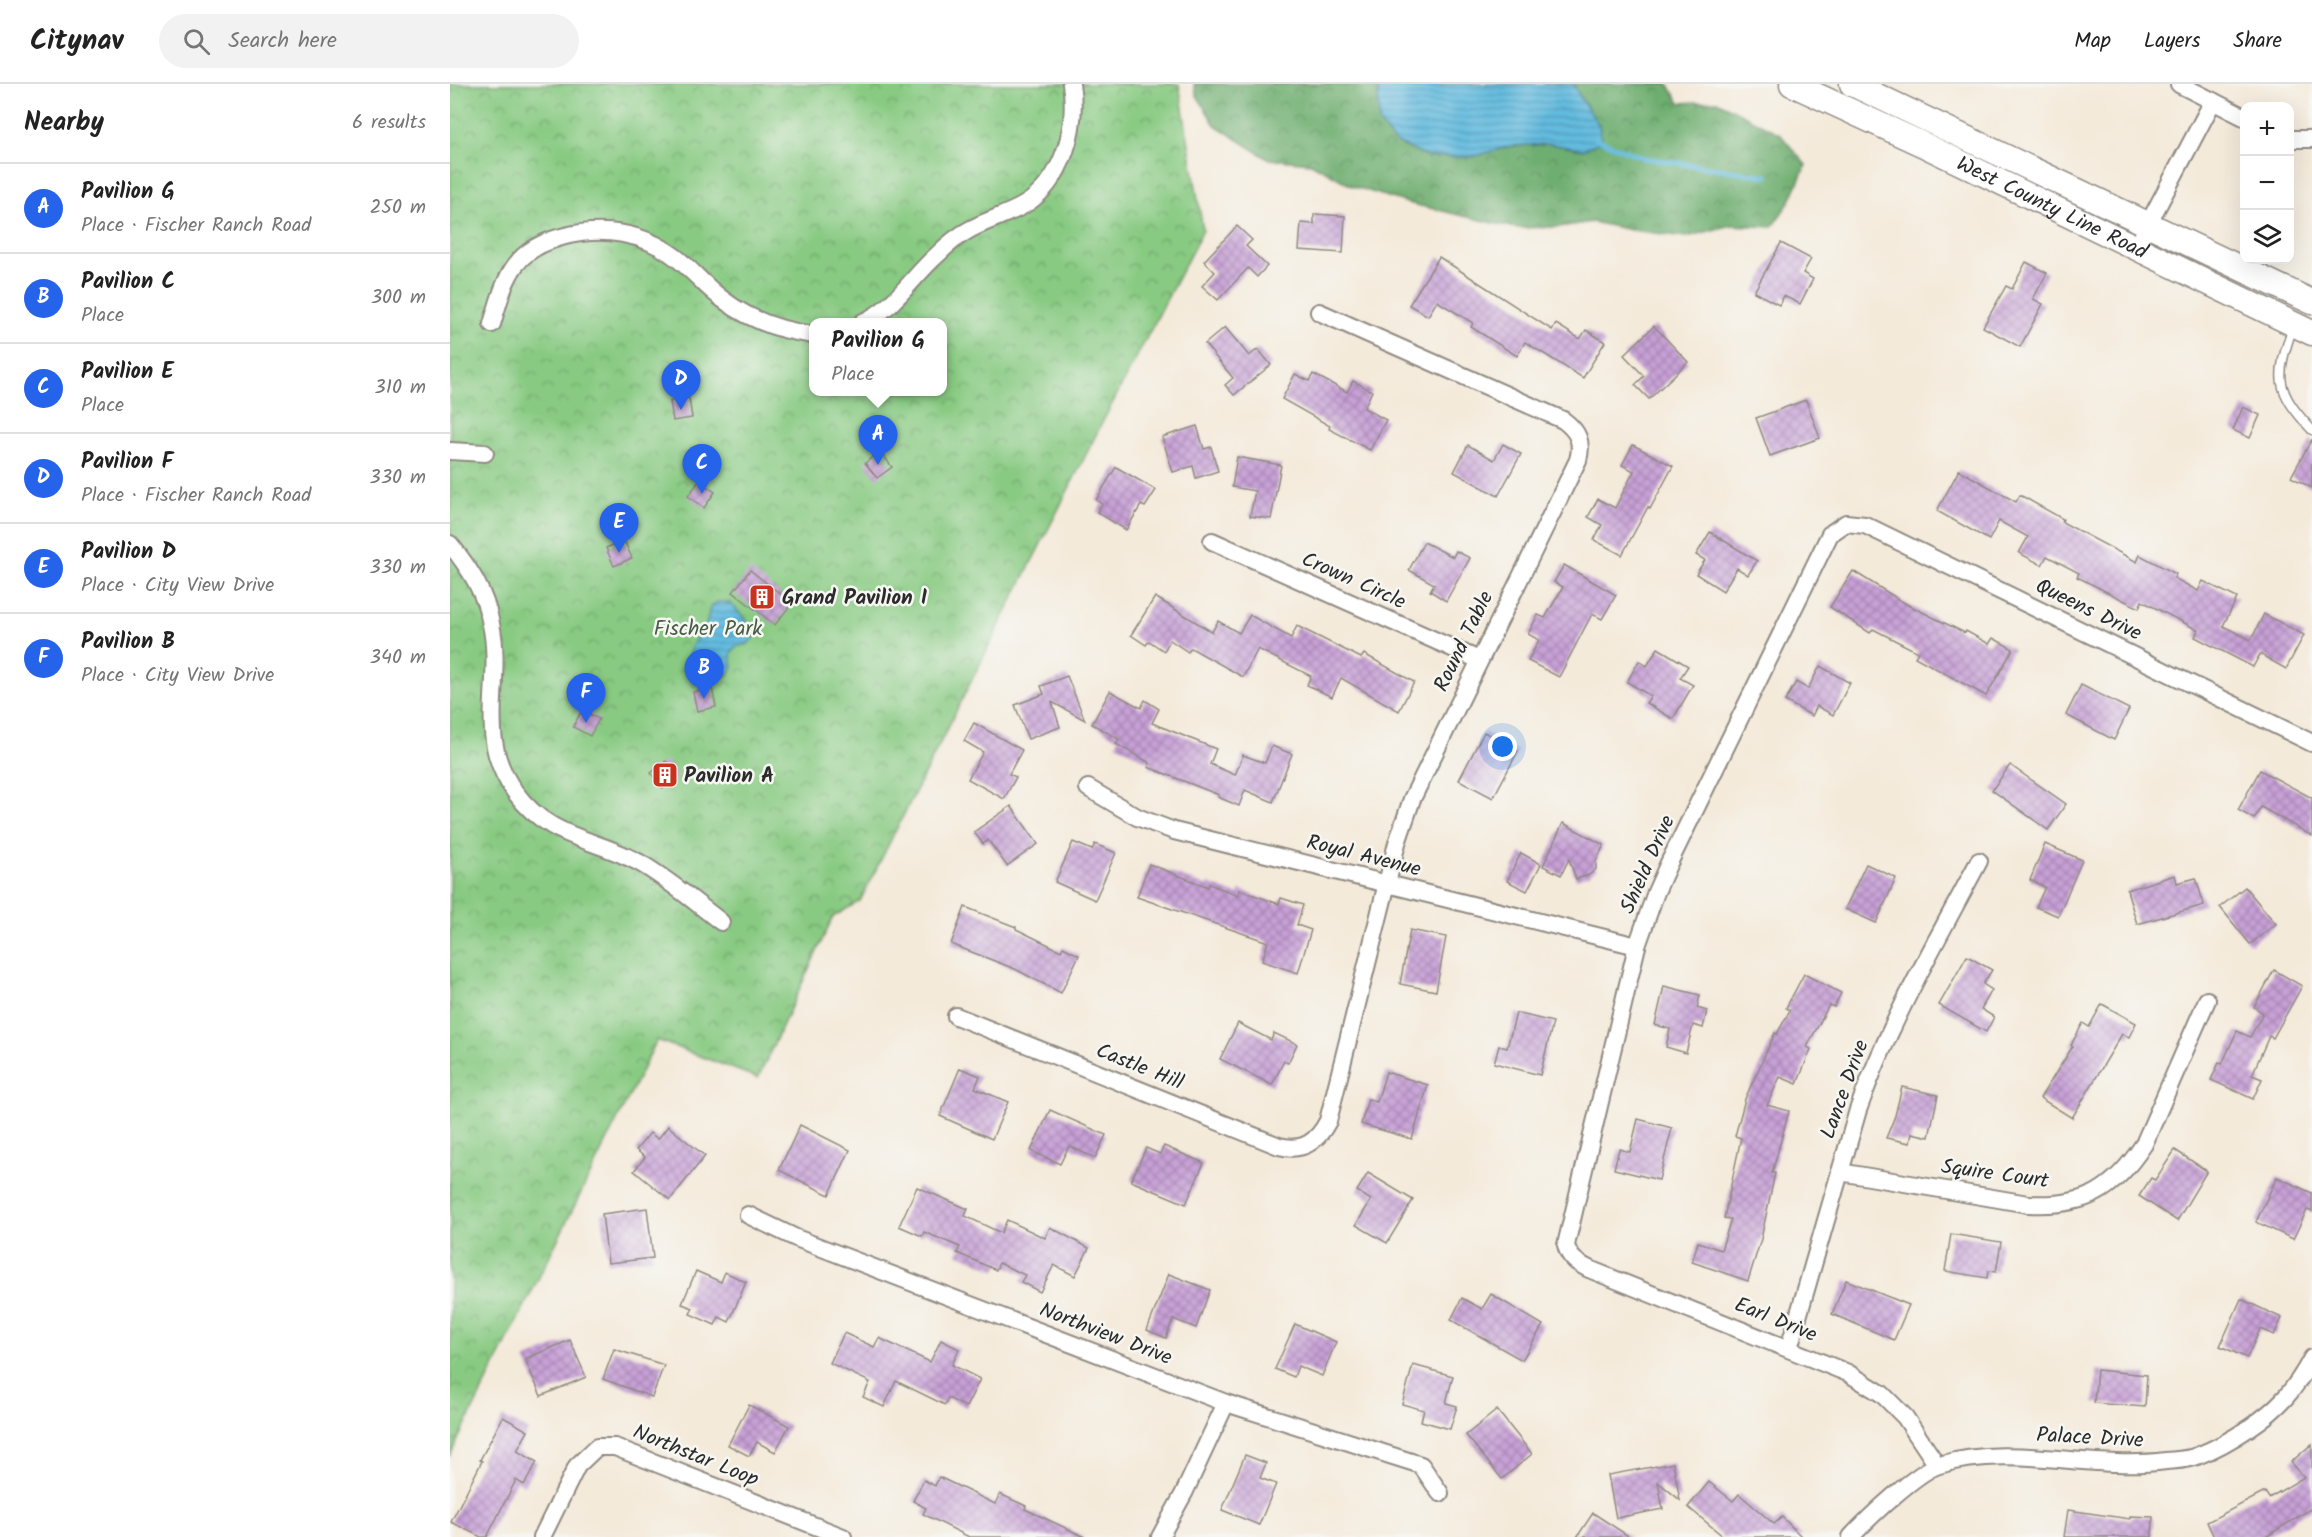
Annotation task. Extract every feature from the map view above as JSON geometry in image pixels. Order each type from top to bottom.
[{"type":"main road","name":"West County Line Road","points":[[1792,84],[1820,90],[1924,145],[2303,328]]},
{"type":"main road","name":"West County Line Road","points":[[1852,84],[2312,302]]},
{"type":"street","points":[[869,318],[894,301],[936,256],[967,230],[1025,205],[1043,189],[1058,168],[1069,141],[1073,113],[1071,84]]},
{"type":"street","points":[[2179,84],[2240,115]]},
{"type":"street","points":[[2136,248],[2213,101]]},
{"type":"street","points":[[2294,139],[2312,139]]},
{"type":"street","points":[[492,324],[502,290],[512,267],[536,246],[577,233],[616,231],[640,238],[672,254],[725,302],[770,326],[809,334]]},
{"type":"street","name":"Round Table","points":[[1309,1145],[1317,1139],[1328,1121],[1397,843],[1412,799],[1578,460],[1581,449],[1579,436],[1563,420],[1318,312]]},
{"type":"street","points":[[450,451],[485,453]]},
{"type":"street","name":"Queens Drive","points":[[1846,523],[1864,525],[2312,742]]},
{"type":"street","name":"Shield Drive","points":[[1568,1254],[1567,1236],[1637,946],[1656,892],[1830,534],[1846,523]]},
{"type":"street","name":"Crown Circle","points":[[1212,541],[1479,660]]},
{"type":"street","points":[[450,544],[466,562],[477,581],[492,625],[494,654],[492,740],[498,759],[515,792],[527,806],[553,828],[611,849],[642,864],[721,922]]},
{"type":"street","name":"Royal Avenue","points":[[1088,788],[1137,817],[1174,831],[1637,946]]},
{"type":"street","name":"Lance Drive","points":[[1789,1348],[1858,1110],[1880,1053],[1978,861]]},
{"type":"street","name":"Squire Court","points":[[1840,1172],[2028,1204],[2050,1205],[2073,1202],[2096,1194],[2112,1184],[2131,1164],[2144,1144],[2207,1000]]},
{"type":"street","name":"Castle Hill","points":[[956,1016],[1279,1146],[1298,1149],[1309,1145]]},
{"type":"street","name":"Northview Drive","points":[[748,1215],[796,1238],[1226,1403],[1421,1465],[1440,1493]]},
{"type":"street","name":"Earl Drive","points":[[1568,1254],[1589,1269],[1848,1373],[1882,1394],[1905,1417],[1937,1465]]},
{"type":"street","name":"Palace Drive","points":[[1851,1537],[1904,1488],[1937,1465],[2011,1456],[2140,1464],[2195,1457],[2237,1436],[2269,1415],[2298,1385],[2312,1358]]},
{"type":"street","points":[[1160,1537],[1184,1493],[1226,1403]]},
{"type":"street","name":"Northstar Loop","points":[[542,1537],[577,1466],[597,1447],[615,1447],[843,1537]]},
{"type":"lane","points":[[2303,328],[2281,360],[2280,382],[2285,398],[2312,430]]},
{"type":"green space","name":"Fischer Park","points":[[450,84],[1179,84],[1203,230],[1101,425],[860,901],[833,917],[758,1078],[657,1040],[450,1456]]},
{"type":"green space","points":[[1194,84],[1381,84],[1378,91],[1393,141],[1427,157],[1471,157],[1511,146],[1551,144],[1583,150],[1583,102],[1573,84],[1668,84],[1680,103],[1717,101],[1780,134],[1806,165],[1790,201],[1772,227],[1731,225],[1687,237],[1631,230],[1592,222],[1559,227],[1515,228],[1408,203],[1352,186],[1311,163],[1268,159],[1215,125],[1196,94]]},
{"type":"water","points":[[1381,84],[1573,84],[1599,125],[1601,141],[1583,150],[1551,144],[1511,146],[1472,157],[1427,157],[1393,141],[1379,122],[1378,91]]},
{"type":"water","points":[[718,602],[727,602],[732,605],[753,626],[757,634],[748,644],[735,647],[731,654],[733,668],[726,676],[696,674],[692,666],[691,648],[707,622],[709,610]]},
{"type":"building","points":[[1314,214],[1345,216],[1343,253],[1299,250],[1301,223],[1314,224]]},
{"type":"building","points":[[1237,226],[1252,240],[1246,246],[1267,266],[1257,277],[1248,268],[1218,300],[1202,286],[1215,272],[1204,261]]},
{"type":"building","points":[[1781,243],[1811,259],[1803,273],[1813,279],[1800,304],[1784,296],[1779,305],[1754,292]]},
{"type":"building","points":[[1439,257],[1552,330],[1556,324],[1580,339],[1586,330],[1605,342],[1583,378],[1525,342],[1517,356],[1471,327],[1473,323],[1437,301],[1428,316],[1409,305]]},
{"type":"building","points":[[2026,262],[2047,273],[2033,299],[2043,304],[2020,347],[1983,327],[2006,286],[2012,289]]},
{"type":"building","points":[[1654,326],[1688,362],[1649,399],[1635,385],[1644,376],[1624,355]]},
{"type":"building","points":[[1225,327],[1249,356],[1258,349],[1271,365],[1234,395],[1225,385],[1233,378],[1205,344]]},
{"type":"building","points":[[1295,374],[1309,381],[1313,374],[1347,392],[1353,381],[1372,391],[1364,408],[1386,420],[1370,450],[1329,429],[1330,426],[1282,399]]},
{"type":"building","points":[[689,398],[692,418],[673,421],[670,401]]},
{"type":"building","points":[[1806,400],[1820,438],[1770,456],[1756,418]]},
{"type":"building","points":[[2243,407],[2260,415],[2250,438],[2233,430]]},
{"type":"building","points":[[1197,426],[1204,449],[1211,447],[1218,471],[1196,478],[1193,466],[1173,472],[1162,437]]},
{"type":"building","points":[[2312,439],[2312,488],[2291,477]]},
{"type":"building","points":[[1503,444],[1521,454],[1498,496],[1454,472],[1468,445],[1494,460]]},
{"type":"building","points":[[1633,445],[1673,466],[1622,555],[1594,540],[1602,525],[1588,517],[1598,499],[1615,508],[1634,471],[1622,465]]},
{"type":"building","points":[[880,451],[892,467],[877,478],[865,463]]},
{"type":"building","points":[[1237,457],[1281,465],[1271,519],[1250,516],[1255,491],[1232,487]]},
{"type":"building","points":[[1116,467],[1156,490],[1145,507],[1141,505],[1126,530],[1097,512],[1102,504],[1096,500]]},
{"type":"building","points":[[1959,470],[2016,502],[2020,495],[2063,519],[2062,522],[2137,562],[2140,555],[2176,574],[2174,578],[2198,591],[2203,581],[2237,598],[2223,626],[2251,640],[2264,614],[2304,635],[2286,669],[2260,654],[2253,667],[2195,637],[2198,630],[2142,601],[2139,608],[2077,577],[2079,573],[2047,556],[2042,565],[2019,553],[2028,537],[1999,521],[1989,540],[1937,511]]},
{"type":"building","points":[[699,481],[715,492],[704,508],[688,496]]},
{"type":"building","points":[[1710,532],[1757,561],[1748,575],[1737,568],[1723,591],[1696,574],[1705,560],[1696,555]]},
{"type":"building","points":[[624,540],[632,558],[614,566],[606,548]]},
{"type":"building","points":[[1424,542],[1453,557],[1456,551],[1470,558],[1446,601],[1430,591],[1434,584],[1409,570]]},
{"type":"building","points":[[1564,565],[1616,595],[1602,619],[1592,614],[1559,677],[1528,661],[1539,640],[1528,634],[1538,615],[1545,618],[1563,587],[1554,582]]},
{"type":"building","name":"Grand Pavilion I","points":[[750,570],[792,603],[775,625],[733,592]]},
{"type":"building","points":[[1853,571],[1906,604],[1965,633],[1966,631],[1989,644],[1993,638],[2013,649],[1986,696],[1915,657],[1918,652],[1873,629],[1870,633],[1830,607]]},
{"type":"building","points":[[1155,597],[1212,632],[1218,621],[1239,633],[1250,615],[1291,638],[1297,626],[1361,658],[1364,654],[1414,682],[1399,711],[1341,678],[1332,697],[1307,685],[1311,676],[1258,649],[1243,677],[1191,648],[1188,652],[1170,640],[1164,651],[1149,641],[1146,645],[1131,635]]},
{"type":"building","points":[[1658,648],[1688,666],[1680,678],[1693,685],[1673,719],[1646,703],[1651,696],[1627,682],[1639,661],[1647,666]]},
{"type":"building","points":[[1820,666],[1850,683],[1833,715],[1817,706],[1812,716],[1785,701],[1796,682],[1808,689]]},
{"type":"building","points":[[1067,676],[1085,720],[1052,702],[1060,727],[1028,739],[1015,705],[1044,694],[1041,686]]},
{"type":"building","points":[[2081,685],[2129,709],[2114,740],[2066,715]]},
{"type":"building","points":[[712,688],[716,707],[697,711],[693,692]]},
{"type":"building","points":[[1110,691],[1141,708],[1145,700],[1159,709],[1152,723],[1216,749],[1210,764],[1235,775],[1243,755],[1265,763],[1272,746],[1292,754],[1273,802],[1245,790],[1239,806],[1218,797],[1219,795],[1148,767],[1150,763],[1116,744],[1119,739],[1092,724]]},
{"type":"building","points":[[582,710],[599,719],[590,736],[573,727]]},
{"type":"building","points":[[974,723],[1022,750],[1009,774],[1016,777],[1004,799],[968,779],[983,752],[964,741]]},
{"type":"building","points":[[1484,732],[1518,751],[1493,798],[1459,780]]},
{"type":"building","name":"Pavilion A","points":[[666,761],[678,777],[663,788],[651,773]]},
{"type":"building","points":[[2010,765],[2066,804],[2048,830],[1992,790]]},
{"type":"building","points":[[2260,770],[2312,798],[2312,836],[2261,807],[2254,819],[2238,810]]},
{"type":"building","points":[[1011,806],[1038,844],[1007,866],[988,840],[983,844],[974,832]]},
{"type":"building","points":[[1563,823],[1604,845],[1596,861],[1596,869],[1589,875],[1576,879],[1569,859],[1561,875],[1543,866]]},
{"type":"building","points":[[1073,842],[1092,850],[1095,844],[1116,853],[1095,900],[1055,882]]},
{"type":"building","points":[[2045,844],[2082,860],[2058,916],[2036,907],[2045,887],[2030,880]]},
{"type":"building","points":[[1521,853],[1541,864],[1527,891],[1507,881]]},
{"type":"building","points":[[1149,864],[1208,887],[1209,884],[1238,895],[1240,890],[1279,904],[1281,898],[1303,905],[1297,925],[1311,930],[1298,973],[1262,961],[1268,942],[1137,897]]},
{"type":"building","points":[[1866,864],[1896,878],[1876,923],[1845,909]]},
{"type":"building","points":[[2175,875],[2177,883],[2196,878],[2204,905],[2137,924],[2127,890]]},
{"type":"building","points":[[2245,887],[2276,924],[2250,944],[2220,907]]},
{"type":"building","points":[[965,907],[1016,927],[1061,951],[1063,947],[1079,955],[1061,993],[1015,969],[951,944]]},
{"type":"building","points":[[1410,930],[1446,937],[1436,991],[1400,984]]},
{"type":"building","points":[[1967,956],[1992,970],[1983,984],[1992,990],[1981,1009],[1994,1017],[1986,1032],[1939,1005]]},
{"type":"building","points":[[2274,970],[2302,986],[2273,1038],[2269,1036],[2252,1075],[2262,1079],[2253,1099],[2211,1080],[2219,1063],[2222,1064],[2237,1031],[2250,1037],[2263,1013],[2254,1007]]},
{"type":"building","points":[[1804,974],[1841,993],[1834,1007],[1829,1005],[1807,1047],[1811,1049],[1797,1084],[1780,1077],[1767,1105],[1789,1111],[1772,1173],[1775,1173],[1761,1239],[1748,1281],[1692,1262],[1698,1242],[1721,1250],[1731,1219],[1724,1218],[1741,1138],[1735,1136],[1745,1099],[1775,1033],[1777,1034],[1790,1010],[1786,1008]]},
{"type":"building","points":[[1664,986],[1700,995],[1697,1008],[1707,1011],[1703,1028],[1693,1025],[1686,1053],[1666,1047],[1670,1029],[1655,1025]]},
{"type":"building","points":[[2102,1004],[2136,1023],[2129,1037],[2122,1034],[2072,1118],[2040,1098],[2073,1046],[2071,1045],[2083,1023],[2089,1027]]},
{"type":"building","points":[[1516,1013],[1553,1022],[1540,1075],[1494,1063],[1499,1046],[1507,1048]]},
{"type":"building","points":[[1238,1023],[1271,1040],[1274,1033],[1297,1044],[1288,1063],[1284,1061],[1272,1085],[1220,1059]]},
{"type":"building","points":[[960,1068],[980,1076],[975,1088],[1008,1102],[992,1139],[940,1116]]},
{"type":"building","points":[[1386,1072],[1428,1085],[1412,1139],[1361,1124],[1368,1099],[1377,1102]]},
{"type":"building","points":[[1902,1087],[1938,1095],[1929,1137],[1912,1133],[1910,1143],[1886,1138],[1895,1116]]},
{"type":"building","points":[[1050,1110],[1106,1135],[1095,1158],[1069,1146],[1060,1164],[1031,1151]]},
{"type":"building","points":[[1638,1119],[1672,1128],[1659,1180],[1614,1169],[1619,1149],[1630,1152]]},
{"type":"building","points":[[800,1125],[850,1150],[829,1195],[779,1170]]},
{"type":"building","points":[[668,1126],[705,1156],[670,1200],[634,1171],[645,1157],[636,1150],[650,1133],[658,1139]]},
{"type":"building","points":[[1164,1146],[1204,1163],[1186,1204],[1131,1181],[1146,1148],[1160,1154]]},
{"type":"building","points":[[2175,1150],[2207,1171],[2177,1221],[2139,1196],[2151,1178],[2155,1180]]},
{"type":"building","points":[[1368,1173],[1413,1200],[1387,1243],[1356,1225],[1371,1200],[1357,1191]]},
{"type":"building","points":[[2277,1177],[2312,1193],[2312,1212],[2307,1210],[2293,1239],[2256,1222]]},
{"type":"building","points":[[917,1187],[968,1209],[965,1216],[1001,1233],[1007,1220],[1045,1238],[1050,1227],[1089,1248],[1075,1276],[1054,1265],[1040,1292],[1021,1282],[1025,1275],[999,1263],[996,1270],[957,1253],[960,1247],[924,1232],[922,1236],[899,1226]]},
{"type":"building","points":[[647,1208],[653,1258],[608,1263],[602,1214]]},
{"type":"building","points":[[1951,1234],[2001,1242],[1996,1272],[1988,1271],[1987,1278],[1945,1271]]},
{"type":"building","points":[[696,1271],[721,1282],[725,1272],[746,1282],[729,1322],[719,1317],[715,1325],[690,1314],[693,1308],[682,1304]]},
{"type":"building","points":[[1169,1274],[1210,1290],[1196,1328],[1173,1319],[1166,1338],[1147,1330]]},
{"type":"building","points":[[1846,1280],[1909,1305],[1894,1340],[1832,1314]]},
{"type":"building","points":[[1491,1294],[1543,1325],[1522,1360],[1451,1320],[1462,1298],[1482,1309]]},
{"type":"building","points":[[2241,1299],[2282,1318],[2274,1335],[2260,1329],[2247,1358],[2220,1346]]},
{"type":"building","points":[[1295,1324],[1336,1342],[1322,1376],[1298,1366],[1294,1377],[1275,1369]]},
{"type":"building","points":[[844,1333],[874,1347],[879,1338],[930,1362],[941,1340],[959,1349],[952,1365],[980,1379],[966,1407],[948,1398],[945,1405],[896,1381],[884,1407],[863,1397],[870,1382],[830,1363]]},
{"type":"building","points":[[570,1340],[586,1377],[541,1396],[525,1359]]},
{"type":"building","points":[[614,1349],[664,1365],[652,1397],[603,1379]]},
{"type":"building","points":[[1413,1365],[1453,1376],[1446,1403],[1457,1406],[1450,1429],[1421,1421],[1424,1410],[1402,1404]]},
{"type":"building","points":[[2097,1370],[2147,1375],[2145,1407],[2094,1403]]},
{"type":"building","points":[[749,1405],[789,1426],[775,1452],[757,1442],[749,1456],[728,1445]]},
{"type":"building","points":[[1497,1410],[1532,1454],[1502,1479],[1466,1435]]},
{"type":"building","points":[[503,1417],[528,1431],[517,1451],[537,1462],[524,1485],[516,1480],[487,1537],[481,1537],[451,1522]]},
{"type":"building","points":[[2312,1444],[2312,1508],[2266,1537],[2214,1537],[2207,1522],[2265,1492],[2269,1498],[2304,1477],[2291,1462]]},
{"type":"building","points":[[1245,1455],[1266,1463],[1260,1478],[1276,1484],[1259,1525],[1222,1510]]},
{"type":"building","points":[[1673,1463],[1680,1500],[1658,1482],[1663,1509],[1616,1518],[1608,1475]]},
{"type":"building","points":[[939,1477],[995,1504],[1000,1494],[1026,1506],[1025,1509],[1085,1537],[969,1537],[923,1514],[926,1508],[913,1501],[924,1480],[935,1486]]},
{"type":"building","points":[[1709,1482],[1733,1501],[1739,1494],[1774,1524],[1782,1517],[1802,1537],[1724,1537],[1688,1507]]},
{"type":"building","points":[[2068,1510],[2130,1519],[2130,1516],[2153,1517],[2152,1537],[2064,1537]]},
{"type":"building","points":[[1593,1513],[1630,1537],[1577,1537]]},
{"type":"waterway","points":[[1596,139],[1644,158],[1767,176]]},
{"type":"place","name":"Pavilion F","points":[[681,410]]},
{"type":"place","name":"Pavilion G","points":[[878,465]]},
{"type":"place","name":"Pavilion E","points":[[702,494]]},
{"type":"place","name":"Pavilion D","points":[[619,553]]},
{"type":"place","name":"Grand Pavilion I","points":[[762,597]]},
{"type":"place","name":"Pavilion C","points":[[704,699]]},
{"type":"place","name":"Pavilion B","points":[[586,723]]},
{"type":"place","name":"Pavilion A","points":[[665,775]]}]
